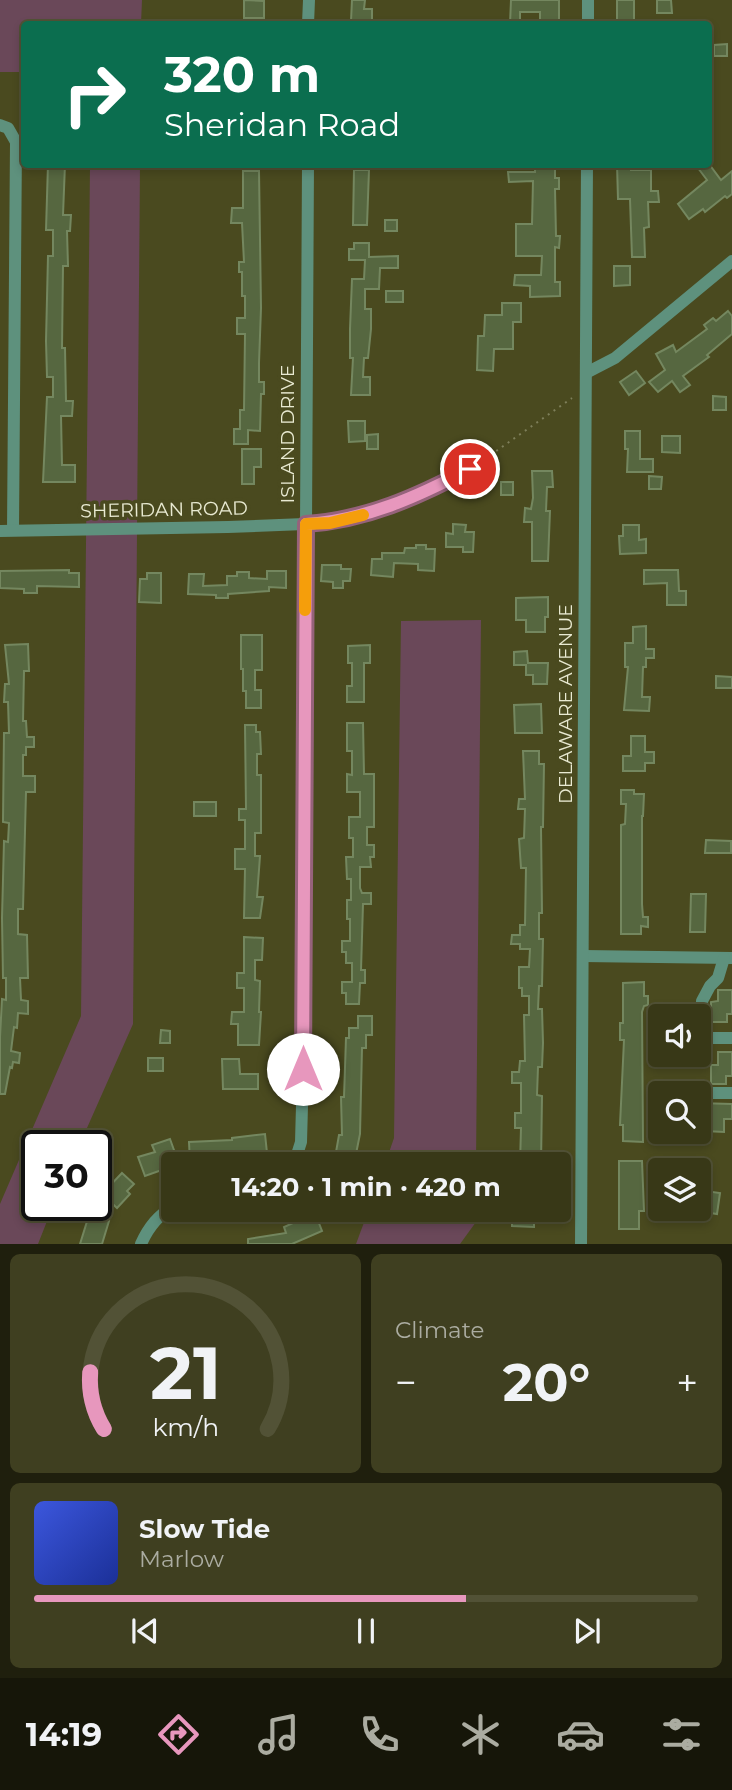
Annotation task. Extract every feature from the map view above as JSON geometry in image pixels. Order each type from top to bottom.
[{"type":"street","points":[[309,0],[309,21]]},
{"type":"street","points":[[587,21],[588,0]]},
{"type":"street","points":[[0,125],[8,128],[16,142],[6,531]]},
{"type":"street","name":"ISLAND DRIVE","points":[[298,1152],[301,1142],[303,1069],[308,168]]},
{"type":"street","name":"DELAWARE AVENUE","points":[[582,1244],[587,168]]},
{"type":"street","points":[[586,379],[732,261]]},
{"type":"street","name":"SHERIDAN ROAD","points":[[6,531],[330,523],[388,508],[422,495],[470,469]]},
{"type":"street","points":[[583,956],[728,958],[702,1002],[703,1030],[707,1038],[732,1038]]},
{"type":"street","points":[[711,1093],[732,1093]]},
{"type":"street","points":[[142,1244],[148,1230],[161,1216]]},
{"type":"path","points":[[470,469],[548,416],[586,379]]},
{"type":"shaded area","points":[[0,0],[142,0],[141,21],[21,21],[21,72],[0,72]]},
{"type":"shaded area","points":[[90,168],[140,168],[133,1024],[86,1130],[32,1130],[81,1016]]},
{"type":"shaded area","points":[[481,620],[476,1152],[389,1152],[394,1138],[401,621]]},
{"type":"shaded area","points":[[21,1155],[21,1221],[47,1221],[38,1244],[0,1244],[0,1204]]},
{"type":"shaded area","points":[[364,1222],[476,1222],[460,1244],[356,1244]]},
{"type":"building","points":[[244,0],[264,1],[264,18],[244,18]]},
{"type":"building","points":[[352,0],[365,0],[364,9],[372,9],[372,21],[351,21]]},
{"type":"building","points":[[511,0],[559,0],[559,21],[540,21],[540,12],[520,12],[520,21],[510,21]]},
{"type":"building","points":[[617,0],[634,0],[634,21],[617,21]]},
{"type":"building","points":[[657,0],[671,0],[672,13],[657,13]]},
{"type":"building","points":[[727,44],[727,56],[714,56],[714,45]]},
{"type":"building","points":[[48,168],[65,168],[63,215],[71,215],[70,231],[67,231],[68,266],[63,266],[62,348],[65,348],[66,401],[73,401],[72,416],[61,416],[62,465],[75,465],[75,482],[43,482],[47,397],[53,397],[53,377],[47,377],[46,341],[48,256],[53,256],[53,230],[46,230]]},
{"type":"building","points":[[535,168],[555,168],[555,178],[559,178],[559,189],[555,189],[556,236],[560,236],[559,248],[555,247],[555,282],[560,282],[560,296],[530,297],[530,286],[514,285],[515,275],[541,275],[542,256],[516,256],[516,224],[532,224],[533,181],[509,182],[508,172],[535,172]]},
{"type":"building","points":[[617,168],[651,170],[651,191],[658,191],[659,202],[648,202],[649,227],[644,228],[645,257],[632,257],[630,199],[618,199]]},
{"type":"building","points":[[698,168],[712,168],[721,180],[732,171],[732,194],[689,219],[678,204],[707,180]]},
{"type":"building","points":[[354,170],[369,170],[367,225],[353,225]]},
{"type":"building","points":[[243,171],[259,171],[259,382],[264,382],[264,394],[261,394],[260,431],[248,430],[248,444],[234,444],[234,429],[240,429],[240,410],[244,410],[245,334],[237,334],[237,318],[245,318],[245,296],[242,296],[242,272],[239,272],[239,262],[244,262],[242,223],[231,223],[232,208],[243,208]]},
{"type":"building","points":[[385,220],[397,220],[397,231],[385,231]]},
{"type":"building","points":[[354,243],[369,243],[369,257],[398,256],[398,268],[380,268],[379,289],[365,289],[365,309],[371,309],[371,329],[368,358],[364,358],[363,377],[370,377],[370,395],[351,395],[352,279],[364,279],[365,260],[349,260],[349,249],[354,249]]},
{"type":"building","points":[[614,266],[630,266],[630,285],[614,286]]},
{"type":"building","points":[[386,291],[403,291],[403,302],[386,302]]},
{"type":"building","points":[[502,303],[521,303],[521,322],[513,322],[513,349],[494,349],[493,371],[477,370],[478,336],[484,336],[485,315],[502,315]]},
{"type":"building","points":[[728,311],[732,316],[732,334],[707,355],[709,357],[683,376],[690,385],[680,392],[672,381],[658,392],[649,382],[665,370],[656,354],[673,345],[676,352],[707,329],[704,325],[713,318],[716,321]]},
{"type":"building","points":[[636,371],[645,383],[629,395],[620,382]]},
{"type":"building","points":[[713,396],[726,397],[726,410],[713,410]]},
{"type":"building","points":[[348,421],[365,421],[365,441],[349,442]]},
{"type":"building","points":[[625,431],[640,431],[640,459],[653,459],[653,472],[627,472],[628,449],[625,449]]},
{"type":"building","points":[[378,434],[378,449],[367,449],[367,435]]},
{"type":"building","points":[[662,436],[680,436],[680,453],[662,452]]},
{"type":"building","points":[[242,449],[261,449],[261,467],[254,467],[254,484],[242,484]]},
{"type":"building","points":[[532,471],[552,471],[553,487],[547,487],[546,511],[550,511],[548,561],[532,561],[532,522],[524,522],[525,508],[531,509],[533,498]]},
{"type":"building","points":[[649,476],[662,477],[661,489],[649,489]]},
{"type":"building","points":[[501,482],[513,482],[513,495],[501,495]]},
{"type":"building","points":[[453,524],[466,525],[465,532],[474,532],[473,552],[463,552],[463,547],[446,547],[446,533],[453,534]]},
{"type":"building","points":[[623,525],[639,525],[639,540],[646,539],[646,553],[620,554],[619,536],[623,536]]},
{"type":"building","points":[[416,545],[435,549],[434,571],[418,570],[418,564],[394,563],[393,577],[371,575],[372,559],[382,559],[382,553],[404,553],[405,548],[416,548]]},
{"type":"building","points":[[322,565],[341,565],[341,569],[351,569],[350,581],[343,581],[343,588],[333,588],[333,582],[321,581]]},
{"type":"building","points":[[69,570],[69,573],[79,573],[79,587],[37,586],[37,593],[24,593],[24,589],[0,588],[0,571]]},
{"type":"building","points":[[644,570],[678,570],[679,591],[686,591],[686,605],[667,605],[667,583],[644,584]]},
{"type":"building","points":[[267,571],[286,571],[286,588],[269,587],[269,591],[228,594],[228,598],[188,594],[189,574],[204,574],[203,586],[227,585],[227,576],[237,576],[237,572],[249,572],[249,578],[267,579]]},
{"type":"building","points":[[147,573],[161,573],[161,603],[139,602],[140,579],[147,579]]},
{"type":"building","points":[[548,597],[545,632],[526,632],[526,620],[516,620],[516,598]]},
{"type":"building","points":[[646,626],[646,649],[654,649],[654,658],[646,658],[646,667],[643,667],[642,697],[650,697],[649,711],[624,710],[628,667],[625,667],[625,643],[633,643],[633,627]]},
{"type":"building","points":[[241,635],[262,635],[262,670],[255,670],[255,690],[261,690],[261,708],[246,708],[246,691],[243,691],[241,669]]},
{"type":"building","points":[[28,644],[29,671],[24,671],[23,721],[26,721],[27,737],[34,737],[34,747],[26,747],[26,755],[23,755],[23,776],[35,776],[35,792],[26,792],[23,909],[18,909],[18,934],[27,935],[28,978],[20,978],[21,1000],[28,1001],[28,1014],[18,1013],[11,1051],[20,1053],[19,1063],[13,1062],[5,1094],[0,1094],[2,999],[6,1000],[2,918],[4,841],[8,842],[9,823],[3,822],[4,733],[9,733],[8,702],[4,702],[5,684],[9,684],[5,645]]},
{"type":"building","points":[[370,645],[370,663],[364,663],[364,702],[347,702],[347,686],[352,686],[352,663],[348,663],[348,646]]},
{"type":"building","points":[[527,651],[528,663],[548,663],[547,684],[533,684],[533,675],[526,675],[526,665],[514,665],[514,652]]},
{"type":"building","points":[[716,676],[732,677],[732,688],[716,688]]},
{"type":"building","points":[[541,704],[542,733],[515,733],[514,705]]},
{"type":"building","points":[[347,723],[363,723],[364,774],[374,774],[374,827],[367,827],[367,845],[374,845],[374,857],[370,857],[371,867],[360,867],[360,888],[362,893],[371,893],[371,904],[363,904],[361,970],[365,970],[365,983],[360,983],[359,1004],[346,1004],[346,993],[342,993],[342,982],[352,982],[352,963],[346,963],[346,952],[342,952],[342,941],[350,941],[347,900],[351,900],[351,879],[347,879],[346,857],[353,857],[353,838],[349,838],[349,817],[360,817],[360,792],[347,792],[347,774],[352,775],[352,751],[347,751]]},
{"type":"building","points":[[245,725],[256,725],[256,732],[260,732],[261,754],[257,754],[257,775],[261,775],[261,833],[255,833],[255,856],[260,856],[257,897],[263,897],[260,918],[244,918],[245,869],[235,869],[235,849],[245,849],[245,820],[239,820],[239,809],[246,809]]},
{"type":"building","points":[[631,736],[645,736],[645,752],[654,752],[654,763],[645,763],[645,771],[623,771],[623,756],[631,756]]},
{"type":"building","points":[[523,751],[539,751],[539,764],[544,764],[541,827],[542,913],[539,913],[539,939],[543,939],[542,986],[539,986],[538,1009],[542,1009],[543,1043],[542,1067],[538,1067],[537,1095],[542,1096],[541,1152],[520,1152],[521,1128],[515,1128],[515,1113],[521,1113],[521,1083],[512,1083],[512,1072],[519,1072],[520,1061],[525,1061],[524,1015],[529,1015],[529,996],[522,996],[522,988],[519,988],[519,967],[529,967],[530,949],[520,949],[520,944],[511,944],[512,935],[520,935],[520,925],[525,925],[526,868],[521,868],[519,839],[524,838],[525,809],[518,809],[519,799],[525,799]]},
{"type":"building","points":[[621,790],[634,790],[634,794],[644,794],[642,904],[643,917],[648,917],[648,927],[641,926],[641,934],[621,934],[621,825],[625,824],[626,804],[621,804]]},
{"type":"building","points":[[194,802],[216,802],[216,816],[194,816]]},
{"type":"building","points":[[706,840],[731,841],[731,853],[705,853]]},
{"type":"building","points":[[691,894],[706,894],[705,932],[690,932]]},
{"type":"building","points":[[244,937],[263,938],[262,960],[255,960],[255,980],[260,981],[259,1045],[238,1045],[238,1024],[231,1024],[232,1012],[244,1012],[244,988],[237,988],[237,973],[244,973]]},
{"type":"building","points":[[644,982],[644,996],[648,996],[648,1005],[644,1006],[642,1012],[643,1142],[623,1141],[623,1125],[620,1125],[624,1040],[620,1040],[620,1023],[623,1023],[623,983]]},
{"type":"building","points":[[718,990],[732,990],[732,1014],[727,1014],[727,1022],[711,1022],[711,1002],[718,1001]]},
{"type":"building","points":[[358,1016],[372,1016],[372,1035],[366,1035],[366,1048],[362,1048],[360,1134],[356,1152],[336,1152],[339,1135],[342,1135],[341,1097],[344,1097],[346,1038],[349,1038],[349,1028],[358,1028]]},
{"type":"building","points":[[161,1030],[170,1031],[170,1043],[160,1043]]},
{"type":"building","points":[[718,1052],[732,1052],[732,1076],[726,1076],[726,1084],[711,1084],[711,1065],[718,1065]]},
{"type":"building","points":[[148,1058],[163,1058],[163,1071],[148,1071]]},
{"type":"building","points":[[222,1059],[239,1059],[240,1074],[258,1074],[258,1089],[223,1089]]},
{"type":"building","points":[[711,1103],[732,1104],[732,1119],[724,1119],[724,1132],[711,1131]]},
{"type":"building","points":[[265,1134],[267,1152],[189,1152],[189,1142]]},
{"type":"building","points":[[170,1139],[175,1152],[161,1152],[161,1170],[145,1176],[138,1157],[155,1152],[152,1145]]},
{"type":"building","points":[[619,1161],[642,1161],[644,1211],[639,1211],[639,1229],[619,1229]]},
{"type":"building","points":[[122,1173],[134,1184],[127,1191],[130,1194],[117,1208],[112,1203],[112,1184]]},
{"type":"building","points":[[711,1192],[720,1193],[717,1214],[711,1213]]},
{"type":"building","points":[[87,1221],[109,1221],[102,1244],[80,1244]]},
{"type":"building","points":[[295,1222],[318,1222],[322,1231],[292,1244],[248,1244],[248,1239],[286,1233],[284,1227]]},
{"type":"building","points":[[512,1222],[534,1222],[534,1227],[512,1226]]},
{"type":"slow traffic","points":[[305,610],[306,524],[330,523],[363,515]]},
{"type":"route","points":[[303,1069],[306,524],[330,523],[404,503],[470,469]]}]
